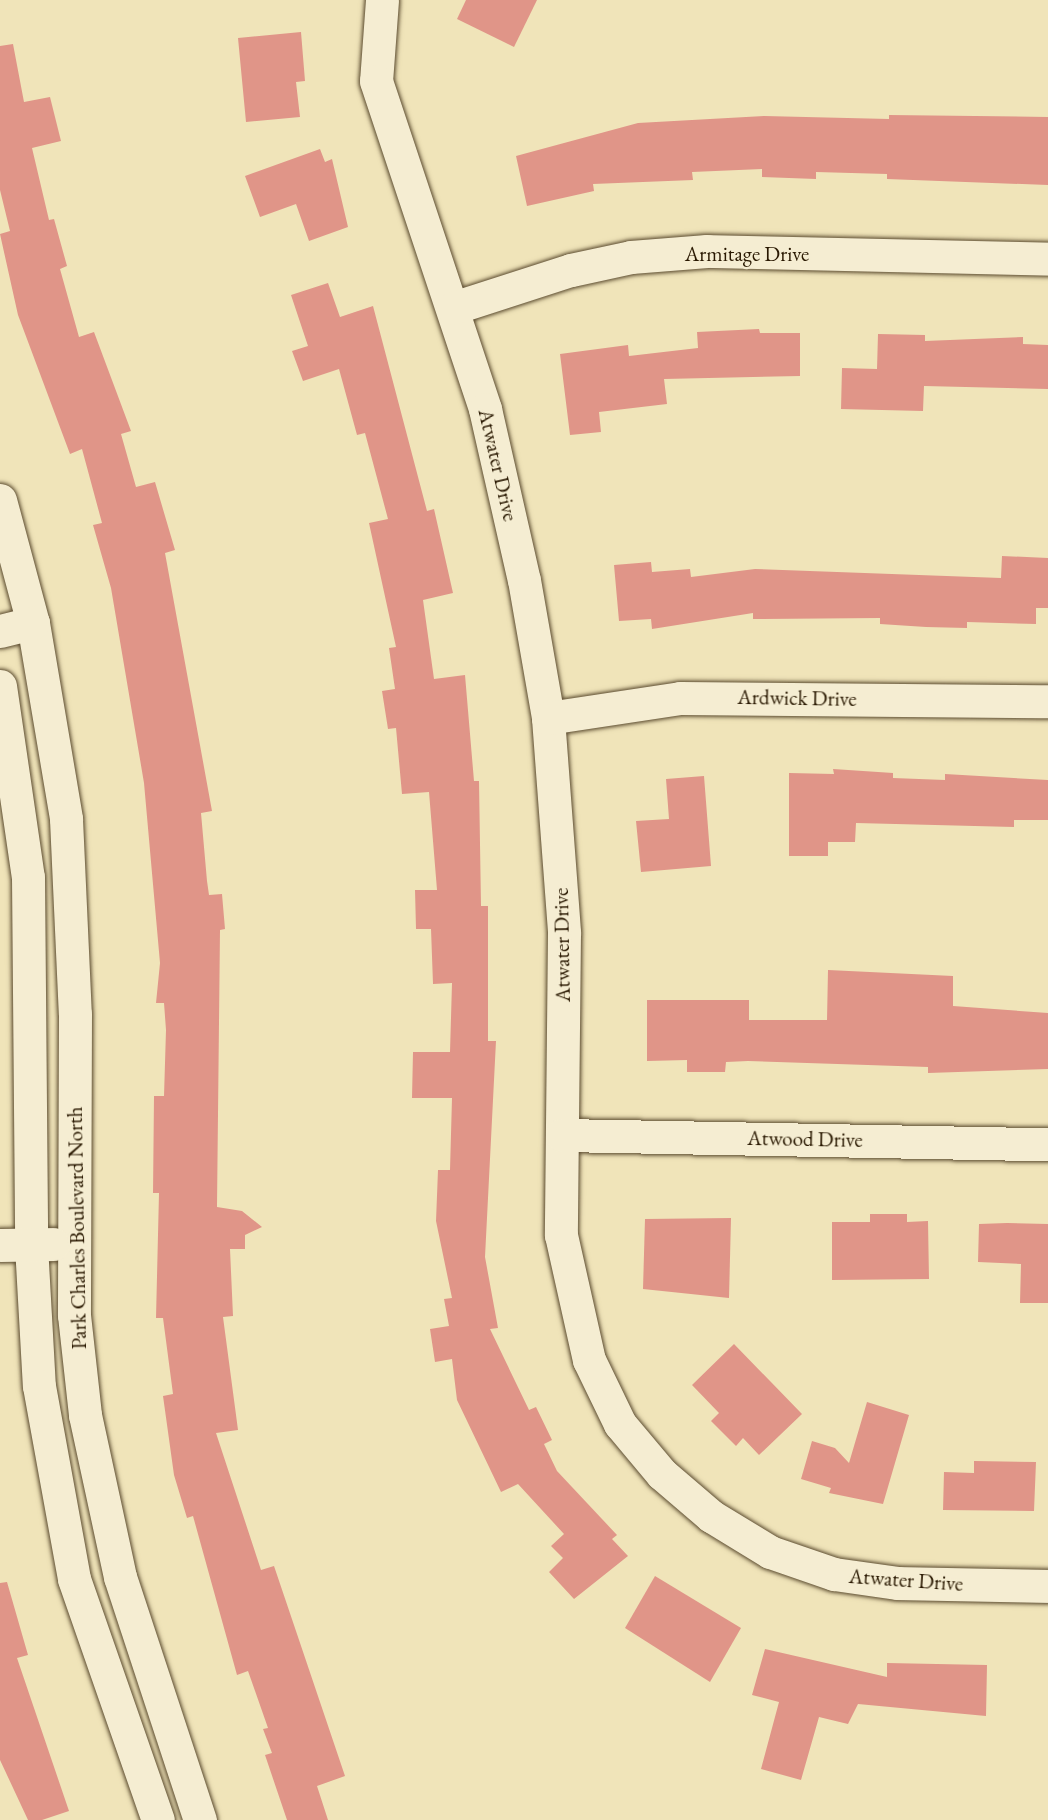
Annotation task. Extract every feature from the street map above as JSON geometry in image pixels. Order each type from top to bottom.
[{"type":"street","name":"Atwater Drive","points":[[382,0],[376,81],[485,409],[524,580],[548,718],[564,933],[561,1235],[588,1360],[620,1424],[662,1474],[711,1516],[770,1552],[834,1574],[898,1583],[1048,1586]]},
{"type":"street","name":"Armitage Drive","points":[[453,308],[571,270],[631,257],[707,251],[1048,259]]},
{"type":"street","name":"Park Charles Boulevard North","points":[[0,500],[33,623],[66,819],[72,903],[73,1243],[84,1404],[104,1510],[120,1577],[200,1820]]},
{"type":"street","points":[[0,631],[33,623]]},
{"type":"street","name":"Park Charles Boulevard North","points":[[0,686],[28,877],[16,1245],[53,1485],[74,1579],[158,1820]]},
{"type":"street","name":"Ardwick Drive","points":[[548,718],[680,698],[1048,701]]},
{"type":"street","name":"Atwood Drive","points":[[562,1135],[1048,1144]]},
{"type":"street","points":[[16,1245],[73,1243]]},
{"type":"building","points":[[466,0],[537,0],[514,47],[457,19]]},
{"type":"building","points":[[301,32],[305,81],[296,82],[300,117],[246,122],[238,38]]},
{"type":"building","points":[[13,44],[24,102],[50,97],[61,141],[32,148],[49,220],[54,219],[67,266],[60,269],[79,337],[94,332],[131,431],[121,434],[136,487],[155,482],[175,550],[165,553],[212,811],[201,813],[207,881],[209,895],[222,894],[225,929],[220,930],[217,1207],[242,1211],[262,1227],[245,1235],[245,1249],[230,1249],[233,1316],[223,1317],[238,1430],[216,1433],[261,1570],[274,1566],[345,1776],[317,1786],[328,1820],[287,1820],[265,1755],[272,1753],[263,1729],[268,1728],[248,1671],[237,1675],[193,1516],[187,1518],[174,1475],[163,1396],[173,1394],[163,1318],[156,1318],[159,1193],[153,1193],[154,1096],[164,1096],[166,1030],[164,1003],[156,1003],[160,963],[144,783],[111,588],[93,525],[102,523],[82,449],[70,454],[18,315],[0,234],[10,231],[0,190],[0,46]]},
{"type":"building","points":[[889,115],[1048,117],[1048,185],[887,179],[887,174],[816,172],[816,179],[762,177],[762,169],[692,172],[693,180],[593,184],[594,191],[527,206],[516,156],[638,123],[764,116],[889,119]]},
{"type":"building","points":[[320,149],[325,162],[332,159],[348,227],[309,241],[296,204],[260,217],[245,176]]},
{"type":"building","points":[[328,283],[340,317],[373,306],[427,511],[434,509],[453,593],[423,600],[434,679],[465,675],[474,781],[479,781],[481,906],[488,906],[488,1041],[496,1041],[485,1257],[498,1328],[490,1329],[529,1410],[536,1407],[552,1440],[544,1444],[557,1471],[617,1535],[612,1539],[628,1556],[574,1599],[549,1572],[563,1558],[551,1546],[564,1534],[518,1484],[501,1492],[457,1400],[452,1359],[435,1362],[430,1329],[449,1326],[444,1299],[452,1298],[436,1221],[438,1170],[450,1170],[452,1098],[412,1098],[413,1052],[450,1052],[452,983],[433,984],[431,929],[416,929],[415,890],[437,890],[429,792],[402,794],[396,728],[388,729],[382,691],[395,689],[389,648],[396,647],[369,523],[388,519],[365,433],[357,435],[339,369],[303,381],[292,351],[308,346],[291,295]]},
{"type":"building","points":[[759,329],[760,333],[800,333],[800,376],[664,379],[667,404],[599,412],[601,432],[570,435],[560,354],[628,345],[629,356],[698,348],[697,332]]},
{"type":"building","points":[[878,334],[925,335],[925,341],[1023,337],[1023,344],[1048,345],[1048,389],[924,386],[923,411],[841,409],[842,368],[877,369]]},
{"type":"building","points":[[1002,556],[1048,558],[1048,608],[1036,608],[1036,624],[967,622],[967,628],[926,627],[880,624],[880,618],[753,619],[753,613],[652,629],[651,619],[619,621],[614,565],[651,562],[652,572],[690,569],[691,577],[755,569],[1001,578]]},
{"type":"building","points":[[833,769],[893,773],[893,778],[945,780],[945,774],[1048,780],[1048,820],[1014,820],[1014,827],[856,823],[855,842],[828,842],[828,856],[789,856],[789,773],[834,774]]},
{"type":"building","points":[[704,776],[711,866],[641,872],[636,821],[669,819],[666,779]]},
{"type":"building","points":[[828,970],[953,976],[953,1006],[1048,1013],[1048,1069],[928,1073],[928,1067],[748,1061],[726,1062],[725,1072],[687,1072],[687,1060],[647,1061],[647,1000],[749,1000],[749,1020],[827,1020]]},
{"type":"building","points":[[870,1214],[907,1214],[907,1222],[928,1221],[929,1279],[832,1280],[832,1222],[870,1222]]},
{"type":"building","points":[[731,1218],[729,1298],[643,1289],[645,1219]]},
{"type":"building","points":[[979,1224],[1048,1224],[1048,1303],[1020,1303],[1021,1264],[978,1262]]},
{"type":"building","points":[[734,1344],[802,1414],[759,1455],[743,1438],[736,1446],[711,1421],[719,1413],[692,1385]]},
{"type":"building","points":[[867,1402],[909,1415],[883,1504],[829,1493],[831,1488],[801,1479],[812,1441],[835,1448],[849,1463]]},
{"type":"building","points":[[974,1461],[1036,1462],[1034,1511],[943,1510],[944,1472],[974,1473]]},
{"type":"building","points":[[655,1576],[741,1628],[710,1682],[625,1628]]},
{"type":"building","points":[[7,1582],[28,1655],[17,1658],[69,1811],[42,1820],[28,1820],[0,1760],[0,1583]]},
{"type":"building","points":[[765,1649],[887,1677],[887,1663],[987,1665],[986,1716],[858,1704],[848,1724],[819,1717],[801,1780],[761,1769],[779,1702],[752,1695]]}]
